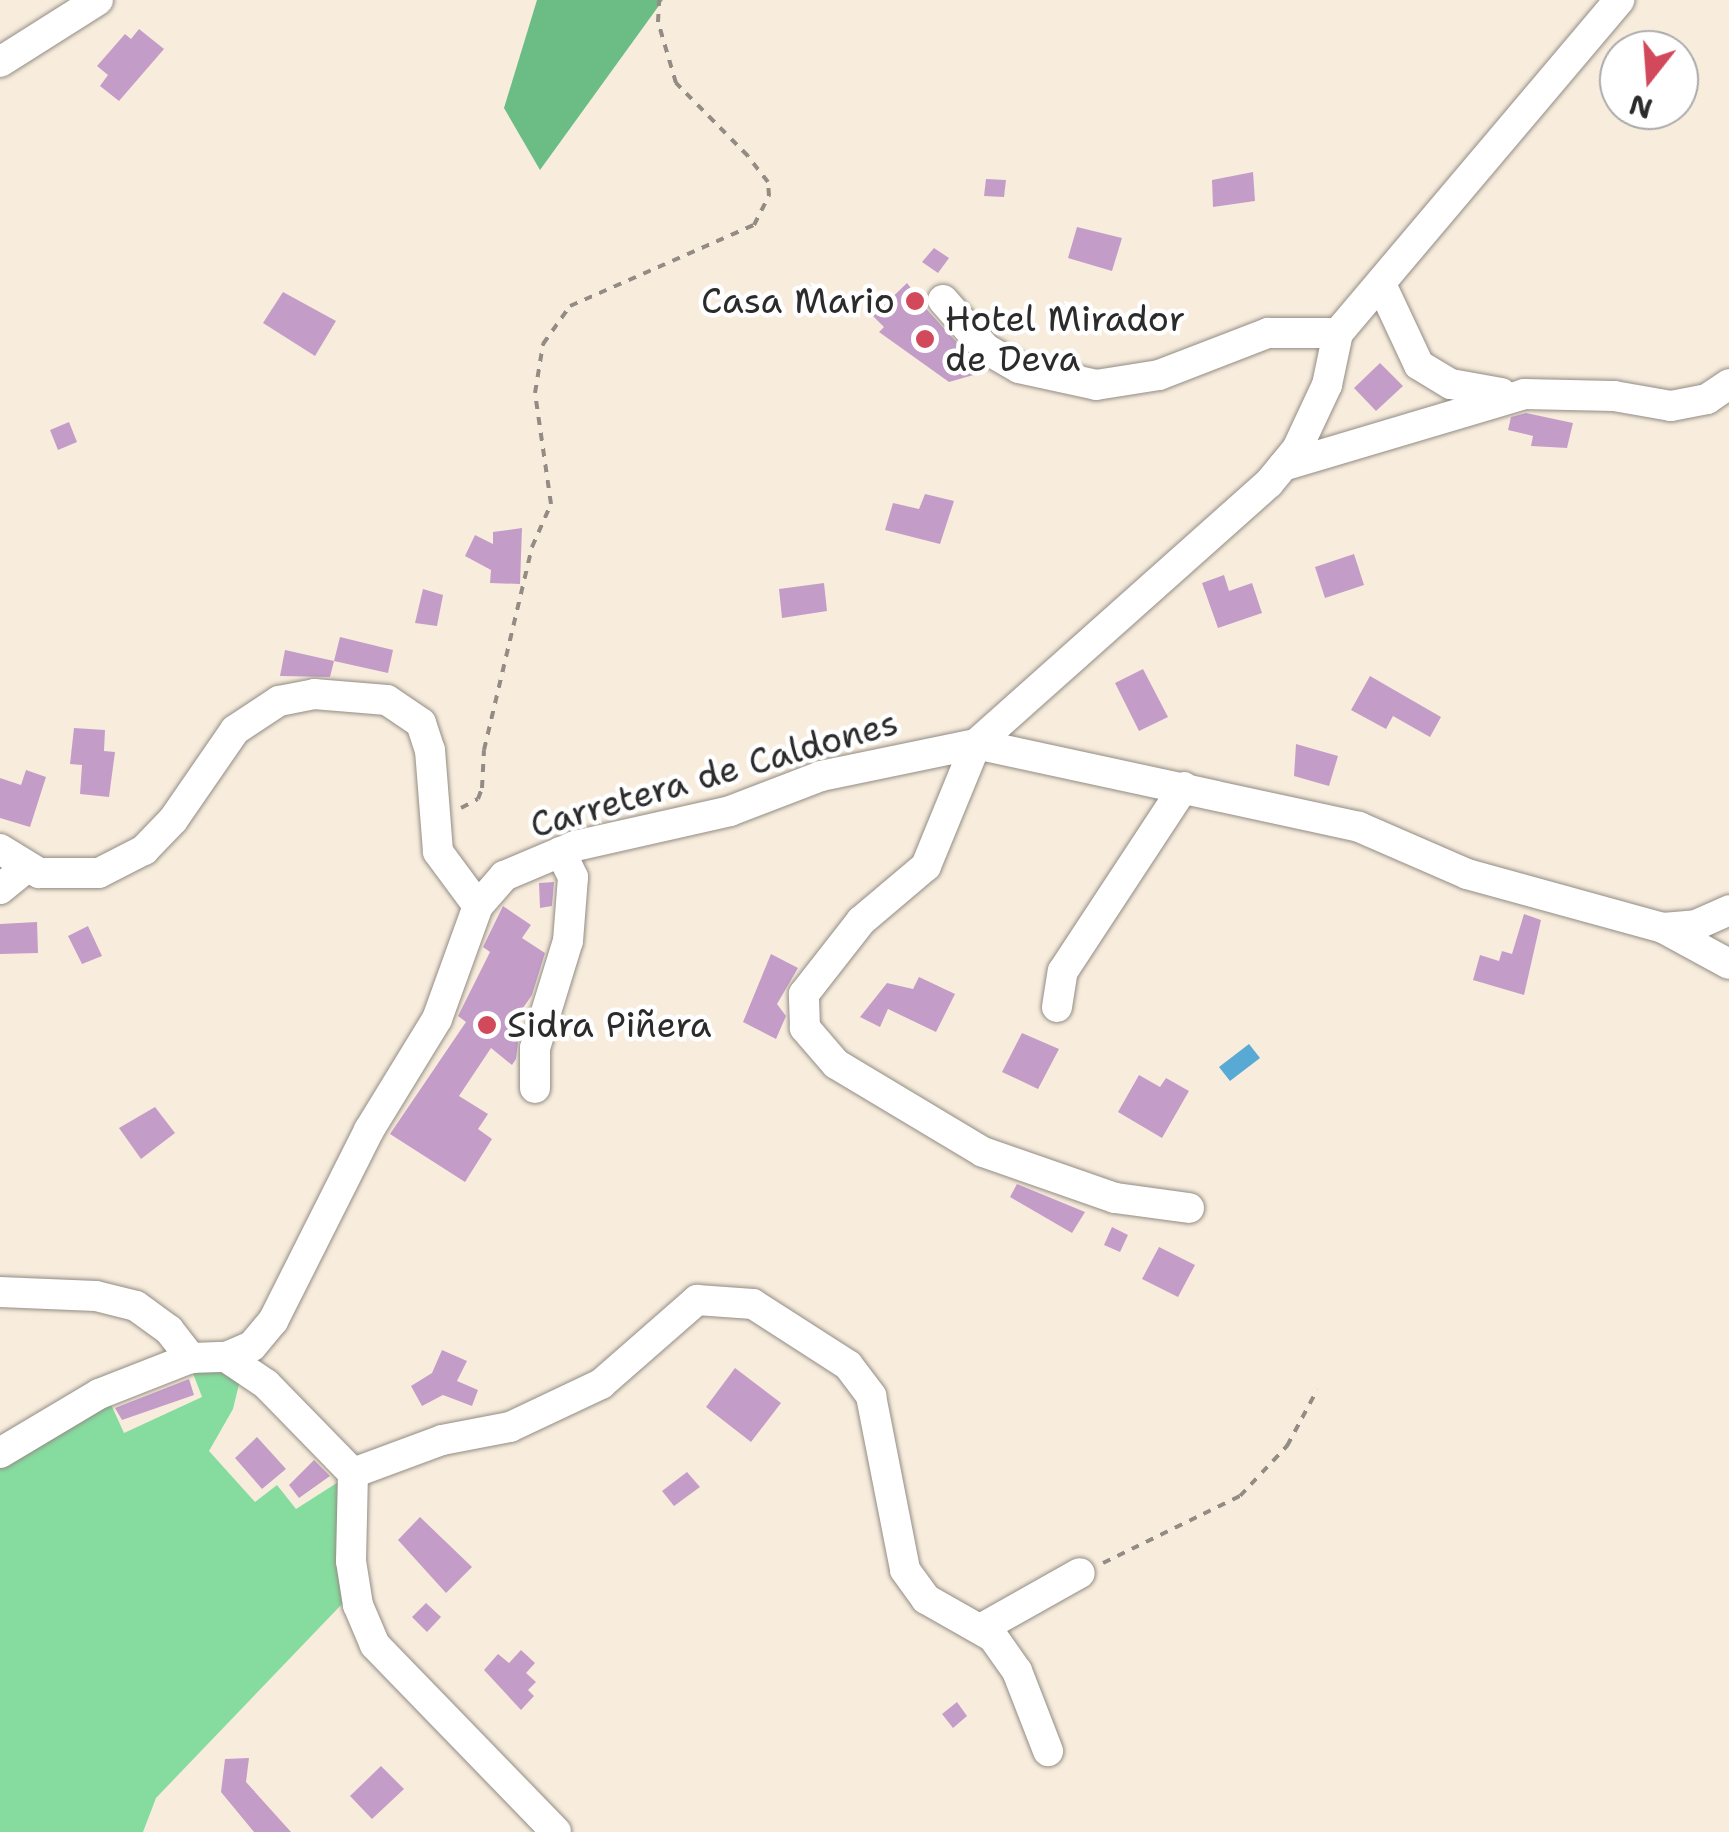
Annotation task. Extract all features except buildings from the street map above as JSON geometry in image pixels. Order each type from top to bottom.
[{"type":"street","points":[[0,62],[98,0]]},
{"type":"street","points":[[1189,1208],[1115,1198],[983,1152],[836,1064],[805,1028],[804,994],[822,964],[861,921],[900,894],[935,851],[976,744],[1283,466],[1327,385],[1338,333],[1619,0]]},
{"type":"street","points":[[1381,284],[1410,352],[1432,376],[1481,392],[1614,396],[1671,406],[1707,399],[1729,384]]},
{"type":"street","points":[[942,300],[986,349],[1019,368],[1096,386],[1159,375],[1268,333],[1338,333]]},
{"type":"street","points":[[1283,466],[1524,394]]},
{"type":"street","points":[[0,849],[26,868],[64,876],[121,864],[173,820],[235,730],[279,701],[314,694],[388,700],[409,708],[430,750],[430,810],[438,852],[478,906]]},
{"type":"street","name":"Carretera de Caldones","points":[[226,1357],[252,1346],[273,1321],[370,1130],[437,1019],[478,906],[504,876],[561,852],[730,811],[821,776],[976,744],[1359,828],[1467,874],[1663,928],[1696,925],[1729,910]]},
{"type":"street","points":[[1057,1007],[1063,971],[1184,787]]},
{"type":"street","points":[[535,1088],[536,1048],[568,941],[573,877],[561,852]]},
{"type":"street","points":[[0,889],[26,868]]},
{"type":"street","points":[[1663,928],[1729,964]]},
{"type":"street","points":[[0,1292],[96,1296],[136,1306],[168,1330],[191,1358]]},
{"type":"street","points":[[354,1473],[442,1440],[510,1427],[601,1384],[697,1300],[732,1298],[775,1315],[856,1374],[870,1396],[905,1570],[926,1599],[982,1628],[1016,1671],[1048,1752]]},
{"type":"street","points":[[0,1453],[99,1394],[191,1358],[226,1357],[266,1384],[354,1473],[351,1561],[358,1605],[375,1645],[556,1832]]},
{"type":"street","points":[[982,1628],[1080,1573]]},
{"type":"path","points":[[430,810],[466,806],[482,788],[484,750],[532,547],[551,504],[535,393],[543,344],[555,321],[570,306],[754,225],[769,196],[768,182],[748,156],[676,82],[658,22],[659,0]]},
{"type":"path","points":[[1080,1573],[1240,1496],[1287,1446],[1317,1390]]},
{"type":"green space","points":[[537,0],[663,0],[540,170],[504,108]]},
{"type":"green space","points":[[191,1368],[241,1376],[233,1409],[209,1451],[255,1502],[277,1485],[296,1509],[343,1479],[343,1603],[156,1798],[143,1832],[0,1832],[0,1464],[109,1400],[124,1433],[202,1397]]},
{"type":"water","points":[[1249,1044],[1260,1058],[1230,1081],[1219,1067]]},
{"type":"place","name":"Casa Mario","points":[[915,301]]},
{"type":"place","name":"Hotel Mirador de Deva","points":[[925,339]]},
{"type":"place","name":"Sidra Piñera","points":[[487,1025]]}]
